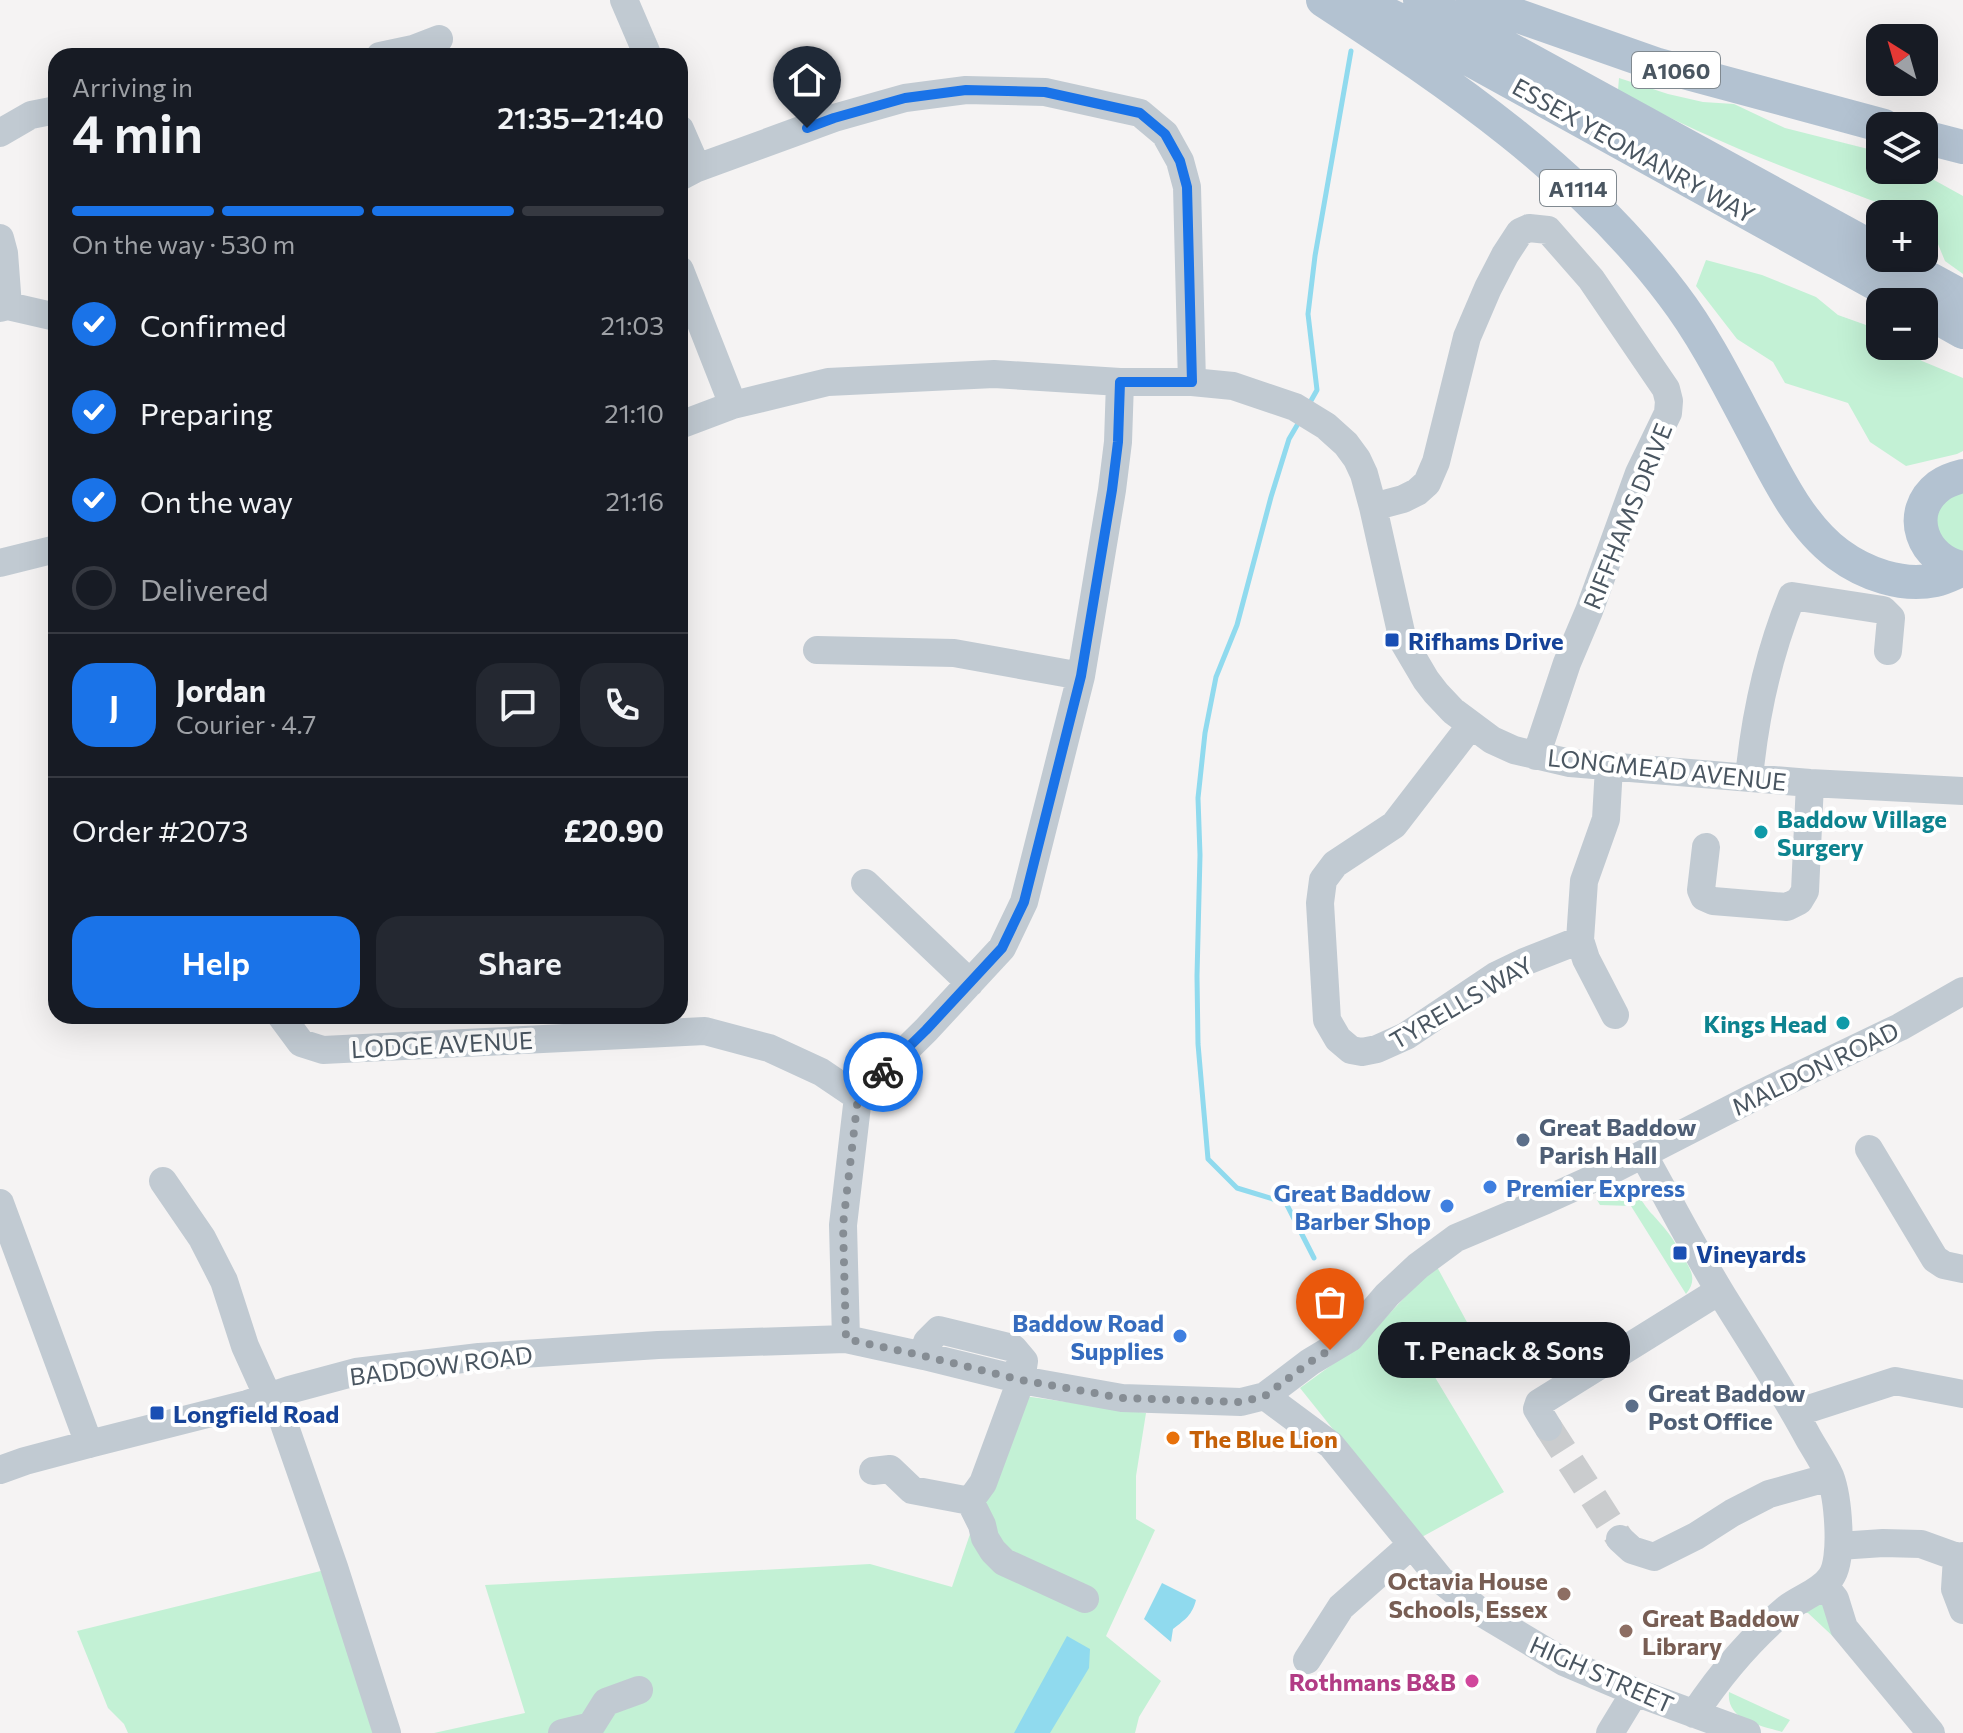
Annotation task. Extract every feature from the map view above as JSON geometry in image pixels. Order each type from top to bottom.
[{"type":"main road","name":"A1114","points":[[1323,0],[1486,112],[1578,188],[1617,228],[1649,264],[1693,323],[1774,472],[1799,512],[1825,543],[1856,565],[1883,577],[1906,582],[1935,580],[1963,569]]},
{"type":"main road","name":"ESSEX YEOMANRY WAY","points":[[1359,0],[1884,288]]},
{"type":"main road","name":"ESSEX YEOMANRY WAY","points":[[1420,0],[1866,244]]},
{"type":"main road","name":"A1060","points":[[1473,0],[1658,65],[1866,121]]},
{"type":"main road","points":[[1938,141],[1963,147]]},
{"type":"main road","points":[[1917,272],[1963,297]]},
{"type":"main road","points":[[1938,318],[1963,332]]},
{"type":"main road","points":[[1963,476],[1941,484],[1930,496],[1922,511],[1921,528],[1926,544],[1937,558],[1963,569]]},
{"type":"street","points":[[624,0],[645,48]]},
{"type":"street","points":[[397,48],[423,36]]},
{"type":"street","points":[[689,172],[834,118],[905,98],[966,90],[1045,92],[1140,113],[1165,134],[1180,161],[1187,187],[1192,382]]},
{"type":"street","points":[[0,133],[31,115],[48,112]]},
{"type":"street","name":"RIFFHAMS DRIVE","points":[[1373,507],[1403,499],[1427,483],[1436,462],[1467,337],[1505,255],[1533,219],[1548,230],[1591,279],[1666,389],[1669,401],[1668,413],[1639,473],[1567,663],[1536,756]]},
{"type":"street","points":[[0,238],[4,253],[4,307],[48,315]]},
{"type":"street","points":[[688,290],[733,405]]},
{"type":"street","name":"LONGMEAD AVENUE","points":[[688,422],[733,405],[828,382],[994,374],[1233,386],[1295,407],[1326,426],[1346,444],[1364,474],[1403,641],[1426,680],[1453,711],[1503,745],[1536,756],[1609,767],[1963,791]]},
{"type":"street","points":[[846,1339],[843,1225],[858,1097],[1002,948],[1024,902],[1081,676],[1112,490],[1118,442],[1120,382]]},
{"type":"street","points":[[0,563],[48,551]]},
{"type":"street","points":[[1749,778],[1762,693],[1794,585],[1883,610],[1891,618],[1888,651]]},
{"type":"street","points":[[817,650],[954,653],[1081,676]]},
{"type":"street","name":"TYRELLS WAY","points":[[1471,725],[1394,825],[1335,864],[1323,880],[1320,903],[1327,1020],[1338,1039],[1351,1050],[1362,1052],[1377,1049],[1406,1036],[1497,975],[1580,940]]},
{"type":"street","points":[[1609,767],[1606,819],[1584,881],[1580,940],[1586,959],[1615,1015]]},
{"type":"street","points":[[1706,847],[1701,890],[1704,897],[1713,901],[1787,907],[1799,901],[1805,891],[1810,783]]},
{"type":"street","points":[[865,883],[970,983]]},
{"type":"street","name":"MALDON ROAD","points":[[1265,1396],[1310,1362],[1350,1338],[1387,1295],[1418,1266],[1456,1238],[1571,1189],[1961,996]]},
{"type":"street","name":"LODGE AVENUE","points":[[287,1024],[301,1043],[323,1050],[624,1026],[705,1031],[769,1048],[821,1072],[858,1097]]},
{"type":"street","points":[[1869,1149],[1935,1259],[1944,1265],[1963,1269]]},
{"type":"street","points":[[1643,1154],[1719,1291],[1796,1413],[1830,1477],[1835,1499],[1839,1546],[1832,1576],[1824,1585],[1788,1608],[1749,1643],[1719,1677],[1694,1714]]},
{"type":"street","points":[[163,1181],[202,1238],[224,1281],[245,1346],[271,1396],[334,1567],[387,1733]]},
{"type":"street","points":[[0,1203],[89,1444]]},
{"type":"street","points":[[1548,1427],[1537,1409],[1539,1403],[1719,1291]]},
{"type":"street","name":"BADDOW ROAD","points":[[0,1470],[356,1372],[479,1357],[658,1345],[846,1339],[1021,1380],[1122,1398],[1241,1402],[1265,1396]]},
{"type":"street","points":[[970,1501],[983,1483],[1021,1380]]},
{"type":"street","points":[[1796,1413],[1895,1381],[1963,1394]]},
{"type":"street","name":"HIGH STREET","points":[[1265,1396],[1331,1445],[1441,1580],[1482,1613],[1564,1662],[1747,1733]]},
{"type":"street","points":[[873,1471],[890,1469],[912,1490],[970,1501]]},
{"type":"street","points":[[1620,1539],[1632,1550],[1654,1557],[1769,1494],[1830,1477]]},
{"type":"street","points":[[970,1501],[985,1538],[1004,1562],[1085,1599]]},
{"type":"street","points":[[1839,1546],[1921,1544],[1960,1556],[1955,1589],[1963,1610]]},
{"type":"street","points":[[1307,1660],[1341,1607],[1411,1545]]},
{"type":"street","points":[[1824,1585],[1835,1599],[1844,1628],[1931,1733]]},
{"type":"street","points":[[562,1733],[591,1726],[606,1702],[639,1690]]},
{"type":"street","points":[[1610,1733],[1635,1692]]},
{"type":"green space","points":[[1619,78],[1703,102],[1734,104],[1785,128],[1866,148],[1866,184],[1938,182],[1963,196],[1963,274],[1945,261],[1938,244],[1938,200],[1870,200],[1714,138],[1618,90]]},
{"type":"green space","points":[[1706,260],[1762,275],[1816,297],[1838,315],[1866,325],[1866,360],[1921,360],[1963,378],[1963,451],[1906,466],[1870,442],[1848,403],[1785,383],[1773,362],[1737,339],[1696,286]]},
{"type":"green space","points":[[1963,483],[1963,555],[1943,546],[1932,512]]},
{"type":"green space","points":[[1624,1190],[1641,1200],[1677,1246],[1674,1249],[1682,1262],[1685,1260],[1692,1277],[1686,1294],[1631,1206],[1600,1205],[1597,1200]]},
{"type":"green space","points":[[1436,1265],[1468,1324],[1421,1354],[1504,1492],[1420,1538],[1300,1388],[1359,1345]]},
{"type":"green space","points":[[1024,1396],[1146,1413],[1136,1476],[1136,1519],[1155,1530],[1106,1636],[1161,1681],[1139,1717],[1135,1733],[434,1733],[525,1713],[485,1585],[870,1564],[952,1587]]},
{"type":"green space","points":[[345,1565],[397,1733],[128,1733],[124,1724],[108,1708],[77,1631]]},
{"type":"green space","points":[[1822,1604],[1840,1643],[1808,1613],[1804,1613],[1811,1605]]},
{"type":"green space","points":[[1729,1692],[1790,1720],[1782,1732],[1746,1720],[1733,1710]]},
{"type":"water","points":[[1162,1583],[1196,1600],[1188,1616],[1173,1629],[1171,1642],[1144,1619]]},
{"type":"water","points":[[1067,1636],[1090,1649],[1089,1668],[1050,1733],[1014,1733]]},
{"type":"waterway","points":[[1308,406],[1317,390],[1308,314],[1315,256],[1351,51]]},
{"type":"waterway","points":[[1299,422],[1289,439],[1237,625],[1216,677],[1205,733],[1198,798],[1198,1044],[1208,1159],[1237,1188],[1286,1203],[1314,1258]]},
{"type":"tunnel","points":[[1548,1427],[1620,1539]]},
{"type":"way so far","points":[[883,1072],[858,1097],[843,1225],[846,1339],[1021,1380],[1122,1398],[1241,1402],[1265,1396],[1330,1350]]},
{"type":"place","name":"Rifhams Drive","points":[[1392,640]]},
{"type":"place","name":"Baddow Village Surgery","points":[[1761,832]]},
{"type":"place","name":"Kings Head","points":[[1843,1023]]},
{"type":"place","name":"Great Baddow Parish Hall","points":[[1523,1140]]},
{"type":"place","name":"Premier Express","points":[[1490,1187]]},
{"type":"place","name":"Great Baddow Barber Shop","points":[[1447,1206]]},
{"type":"place","name":"Vineyards","points":[[1680,1253]]},
{"type":"place","name":"Baddow Road Supplies","points":[[1180,1336]]},
{"type":"place","name":"T. Penack & Sons","points":[[1330,1350]]},
{"type":"place","name":"Great Baddow Post Office","points":[[1632,1406]]},
{"type":"place","name":"Longfield Road","points":[[157,1413]]},
{"type":"place","name":"The Blue Lion","points":[[1173,1438]]},
{"type":"place","name":"Octavia House Schools, Essex","points":[[1564,1594]]},
{"type":"place","name":"Great Baddow Library","points":[[1626,1631]]},
{"type":"place","name":"Rothmans B&B","points":[[1472,1681]]},
{"type":"route","points":[[807,128],[905,98],[966,90],[1045,92],[1140,113],[1165,134],[1180,161],[1187,187],[1192,382],[1120,382],[1118,442],[1112,490],[1081,676],[1024,902],[1002,948],[883,1072]]}]
